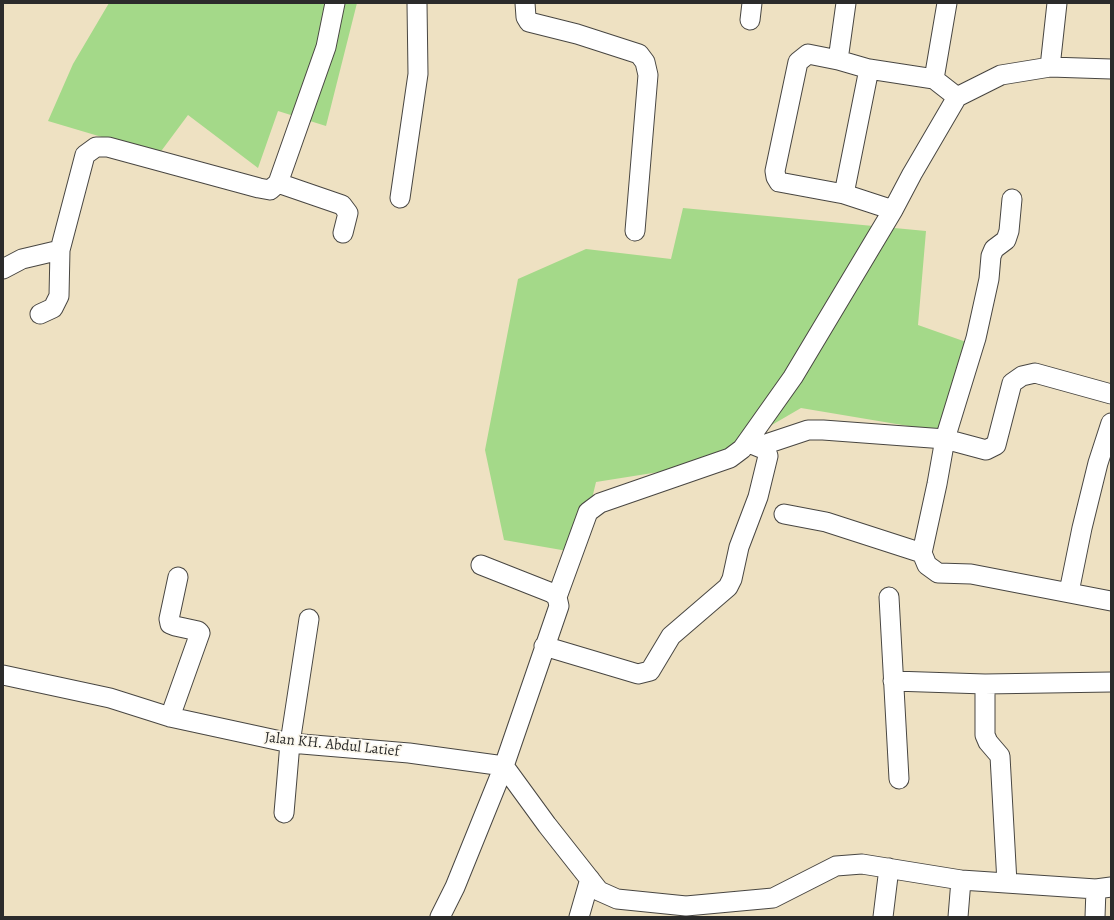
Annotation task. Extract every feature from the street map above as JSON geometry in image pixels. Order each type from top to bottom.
[{"type":"street","points":[[40,314],[53,308],[59,296],[60,250],[85,155],[96,147],[108,146],[259,188],[270,190],[278,183],[326,47],[335,3]]},
{"type":"street","points":[[400,198],[418,74],[417,3]]},
{"type":"street","points":[[525,3],[526,17],[529,22],[577,34],[639,54],[645,62],[648,75],[635,232]]},
{"type":"street","points":[[838,60],[846,3]]},
{"type":"street","points":[[934,79],[947,3]]},
{"type":"street","points":[[1050,67],[1057,3]]},
{"type":"street","points":[[894,210],[844,194],[779,182],[775,171],[798,62],[808,54],[838,60],[869,69],[934,79],[957,97]]},
{"type":"street","points":[[753,444],[894,210],[912,174],[957,97],[1001,75],[1050,67],[1111,69]]},
{"type":"street","points":[[844,194],[869,69]]},
{"type":"street","points":[[278,183],[342,205],[348,213],[343,232]]},
{"type":"street","points":[[1012,199],[1009,231],[1006,240],[994,249],[991,256],[989,279],[976,338],[945,439],[922,554],[927,565],[938,572],[971,574],[1111,600]]},
{"type":"street","points":[[3,269],[22,259],[60,250]]},
{"type":"street","points":[[440,917],[455,887],[504,766],[559,606],[557,597],[588,512],[600,503],[730,458],[753,444],[808,430],[945,439],[986,450],[992,449],[996,445],[1012,383],[1022,376],[1035,374],[1111,394]]},
{"type":"street","points":[[1069,592],[1082,528],[1098,463],[1111,423]]},
{"type":"street","points":[[544,646],[638,674],[650,671],[671,636],[728,587],[732,579],[739,548],[758,497],[768,456],[766,450],[753,444]]},
{"type":"street","points":[[784,514],[826,522],[922,554]]},
{"type":"street","points":[[481,565],[552,593],[557,597]]},
{"type":"street","points":[[170,717],[200,633],[198,631],[170,624],[169,619],[178,577]]},
{"type":"street","points":[[888,597],[899,779]]},
{"type":"street","points":[[284,813],[290,743],[309,619]]},
{"type":"street","name":"Jalan KH. Abdul Latief","points":[[3,675],[110,698],[170,717],[290,743],[410,753],[504,766]]},
{"type":"street","points":[[893,682],[1111,685]]},
{"type":"street","points":[[985,684],[985,735],[988,742],[1000,756],[1007,883]]},
{"type":"street","points":[[504,766],[547,825],[599,891],[617,899],[686,912],[773,898],[836,866],[862,864],[961,880],[1104,888],[1095,917]]},
{"type":"street","points":[[883,917],[889,868]]},
{"type":"street","points":[[579,917],[590,879]]},
{"type":"street","points":[[958,917],[961,880]]},
{"type":"green space","points":[[109,3],[357,3],[326,126],[278,111],[258,168],[188,115],[159,154],[48,121],[73,64]]},
{"type":"green space","points":[[683,208],[926,231],[918,325],[969,343],[938,431],[801,408],[703,465],[596,482],[579,553],[504,540],[485,450],[518,279],[586,249],[671,259]]}]
